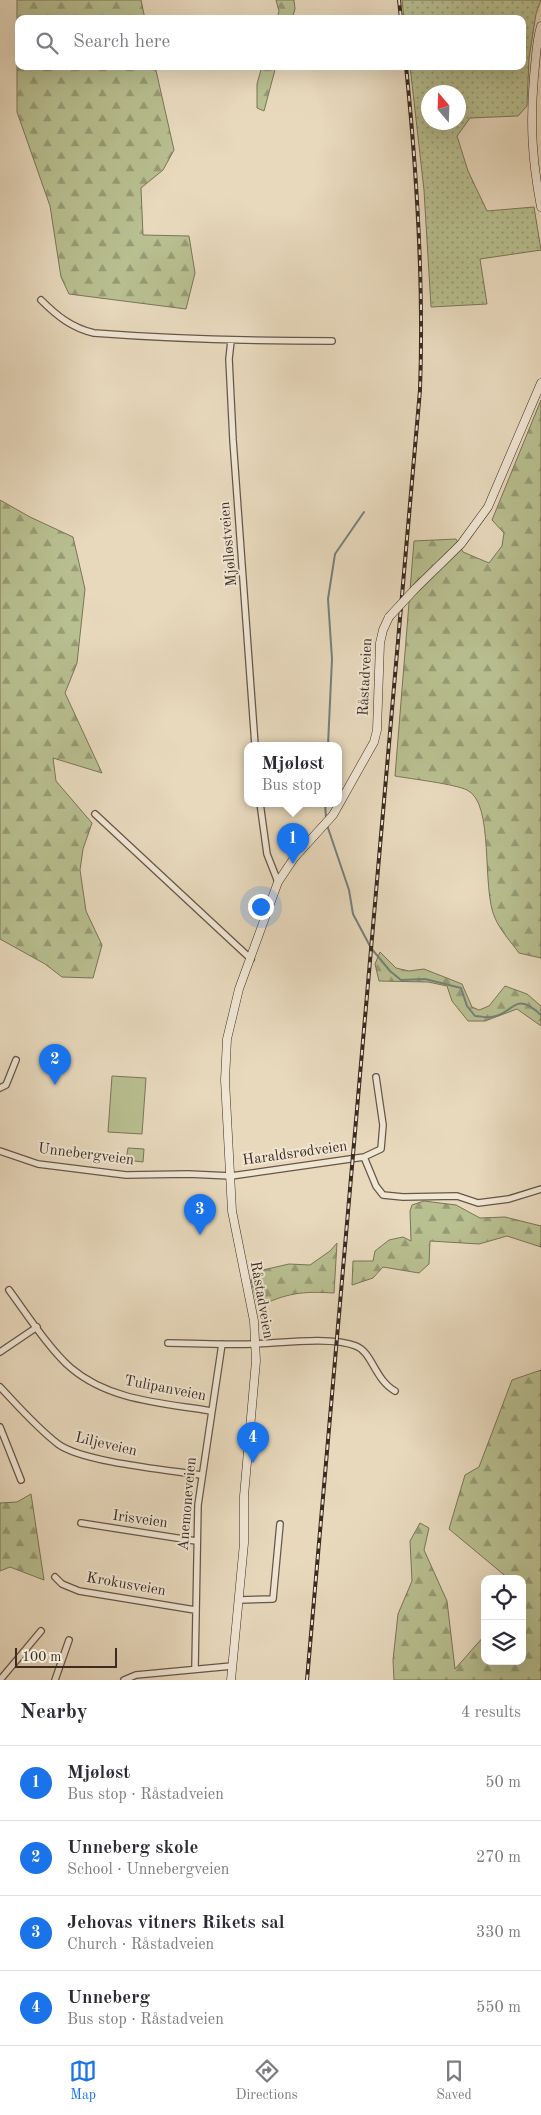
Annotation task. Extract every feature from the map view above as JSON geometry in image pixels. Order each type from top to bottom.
[{"type":"main road","points":[[541,26],[536,59],[531,138],[533,165],[541,207]]},
{"type":"main road","name":"Råstadveien","points":[[342,799],[374,742],[378,725],[380,643],[389,617],[461,544],[488,507],[541,383]]},
{"type":"main road","name":"Råstadveien","points":[[231,1680],[244,1543],[247,1466],[255,1393],[256,1344],[252,1313],[234,1228],[225,1057],[233,1012],[278,882],[294,858],[333,815],[337,807]]},
{"type":"street","points":[[42,300],[57,316],[79,330],[94,333],[208,338],[230,341],[332,341]]},
{"type":"street","name":"Mjølløstveien","points":[[230,341],[229,359],[233,440],[255,742]]},
{"type":"street","points":[[261,807],[267,854],[278,882]]},
{"type":"street","points":[[95,814],[251,958]]},
{"type":"street","points":[[0,1088],[6,1085],[16,1060]]},
{"type":"street","name":"Haraldsrødveien","points":[[230,1176],[364,1157],[381,1149],[383,1125],[376,1077]]},
{"type":"street","name":"Unnebergveien","points":[[0,1151],[38,1164],[108,1174],[230,1176]]},
{"type":"street","name":"Haraldsrødveien","points":[[364,1157],[376,1186],[383,1195],[403,1197],[457,1196],[478,1203],[492,1202],[541,1189]]},
{"type":"street","name":"Tulipanveien","points":[[9,1290],[36,1327],[70,1367],[92,1383],[130,1398],[211,1411]]},
{"type":"street","points":[[0,1352],[36,1327]]},
{"type":"street","points":[[168,1343],[256,1344],[310,1342],[356,1346],[364,1352],[386,1386],[396,1392]]},
{"type":"street","name":"Anemoneveien","points":[[195,1668],[196,1540],[201,1476],[222,1344]]},
{"type":"street","name":"Liljeveien","points":[[0,1387],[48,1435],[67,1449],[110,1460],[201,1476]]},
{"type":"street","points":[[0,1427],[20,1480]]},
{"type":"street","name":"Irisveien","points":[[80,1524],[196,1540]]},
{"type":"street","points":[[239,1600],[273,1599],[280,1524]]},
{"type":"street","name":"Krokusveien","points":[[55,1577],[62,1584],[79,1591],[195,1610]]},
{"type":"street","points":[[0,1680],[41,1631]]},
{"type":"street","points":[[56,1680],[69,1640]]},
{"type":"street","points":[[124,1680],[136,1675],[232,1666]]},
{"type":"green space","points":[[17,0],[141,0],[144,15],[17,15]]},
{"type":"green space","points":[[276,0],[294,0],[293,15],[278,15],[279,11]]},
{"type":"green space","points":[[402,0],[541,0],[536,14],[529,58],[527,106],[518,116],[470,118],[466,124],[466,85],[421,85],[421,130],[461,130],[457,136],[468,171],[487,211],[534,207],[541,250],[480,259],[487,304],[431,307],[424,190],[410,70],[526,70],[526,15],[404,15]]},
{"type":"green space","points":[[17,70],[156,70],[174,150],[163,170],[141,188],[143,235],[189,236],[195,273],[186,309],[69,294],[61,277],[50,206],[17,112]]},
{"type":"green space","points":[[261,70],[275,70],[264,111],[257,108],[257,84]]},
{"type":"green space","points":[[541,400],[541,958],[519,953],[495,918],[491,904],[484,828],[476,798],[467,790],[461,788],[395,776],[414,541],[456,539],[463,552],[489,563],[502,546],[504,533],[492,520]]},
{"type":"green space","points":[[0,500],[30,517],[73,537],[85,589],[77,663],[65,693],[102,773],[53,758],[56,781],[92,823],[83,849],[80,870],[86,911],[102,945],[93,978],[62,977],[45,964],[0,939]]},
{"type":"green space","points":[[380,952],[396,968],[409,971],[424,969],[462,984],[472,1007],[479,1010],[489,1006],[505,986],[527,994],[541,1006],[541,1026],[517,1009],[485,1021],[468,1021],[452,1001],[447,986],[428,982],[379,981],[375,964]]},
{"type":"green space","points":[[112,1076],[146,1078],[142,1134],[108,1132]]},
{"type":"green space","points":[[128,1148],[144,1149],[143,1162],[126,1160]]},
{"type":"green space","points":[[424,1201],[456,1205],[480,1218],[505,1217],[541,1226],[541,1247],[507,1236],[479,1244],[430,1241],[429,1264],[419,1273],[383,1267],[373,1278],[352,1285],[353,1261],[373,1261],[375,1251],[389,1240],[403,1237],[411,1241],[410,1211],[412,1205]]},
{"type":"green space","points":[[337,1243],[334,1293],[313,1292],[295,1294],[258,1307],[251,1280],[254,1272],[289,1264],[310,1265],[330,1251]]},
{"type":"green space","points":[[541,1370],[541,1680],[394,1680],[393,1660],[398,1614],[412,1581],[410,1541],[420,1523],[429,1528],[424,1550],[447,1601],[455,1669],[481,1640],[481,1665],[526,1665],[526,1575],[504,1575],[449,1529],[465,1475],[479,1467],[512,1380]]},
{"type":"green space","points":[[31,1494],[44,1580],[10,1567],[0,1571],[0,1503],[17,1502]]},
{"type":"waterway","points":[[328,742],[332,659],[328,599],[335,554],[364,512]]},
{"type":"waterway","points":[[325,807],[326,818]]},
{"type":"waterway","points":[[327,825],[349,890],[353,914],[371,948],[390,971],[401,980],[425,979],[461,988],[467,1006],[475,1016],[489,1017],[499,1015],[519,1004],[525,1004],[541,1015]]},
{"type":"railway","points":[[399,0],[401,15]]},
{"type":"railway","points":[[307,1680],[420,390],[419,228],[406,70]]},
{"type":"place","name":"Mjøløst","points":[[293,864]]},
{"type":"place","name":"Unneberg skole","points":[[55,1085]]},
{"type":"place","name":"Jehovas vitners Rikets sal","points":[[200,1235]]},
{"type":"place","name":"Unneberg","points":[[253,1463]]}]
